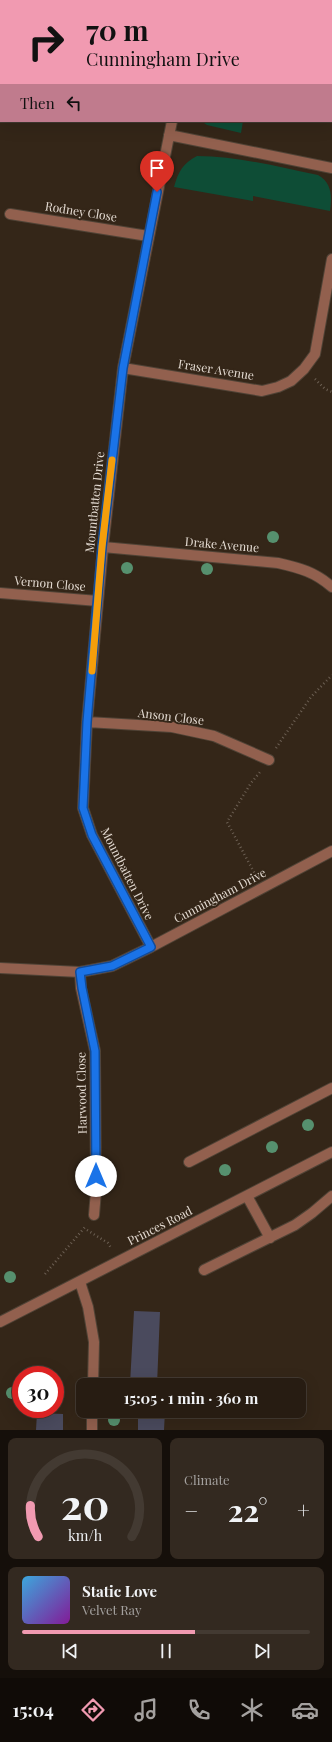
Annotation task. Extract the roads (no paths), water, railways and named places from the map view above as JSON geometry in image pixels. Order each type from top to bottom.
[{"type":"street","name":"Mountbatten Drive","points":[[151,947],[92,835],[83,808],[87,722],[102,547],[123,368],[172,122]]},
{"type":"street","points":[[169,135],[332,168]]},
{"type":"street","name":"Rodney Close","points":[[10,214],[148,236]]},
{"type":"street","name":"Fraser Avenue","points":[[123,368],[262,391],[278,387],[291,381],[304,369],[315,354],[332,259]]},
{"type":"street","name":"Drake Avenue","points":[[102,547],[278,563],[302,569],[320,577],[332,587]]},
{"type":"street","name":"Vernon Close","points":[[0,593],[98,601]]},
{"type":"street","name":"Anson Close","points":[[87,722],[172,728],[214,736],[270,760]]},
{"type":"street","name":"Cunningham Drive","points":[[0,968],[80,972],[112,966],[262,889],[332,851]]},
{"type":"street","name":"Harwood Close","points":[[80,972],[95,1051],[96,1191],[94,1215]]},
{"type":"street","points":[[189,1162],[332,1088]]},
{"type":"street","name":"Princes Road","points":[[0,1322],[332,1152]]},
{"type":"street","points":[[247,1196],[270,1238]]},
{"type":"street","points":[[204,1270],[295,1225],[312,1214],[332,1196]]},
{"type":"street","points":[[80,1282],[88,1307],[94,1342],[93,1378]]},
{"type":"street","points":[[92,1418],[92,1430]]}]
